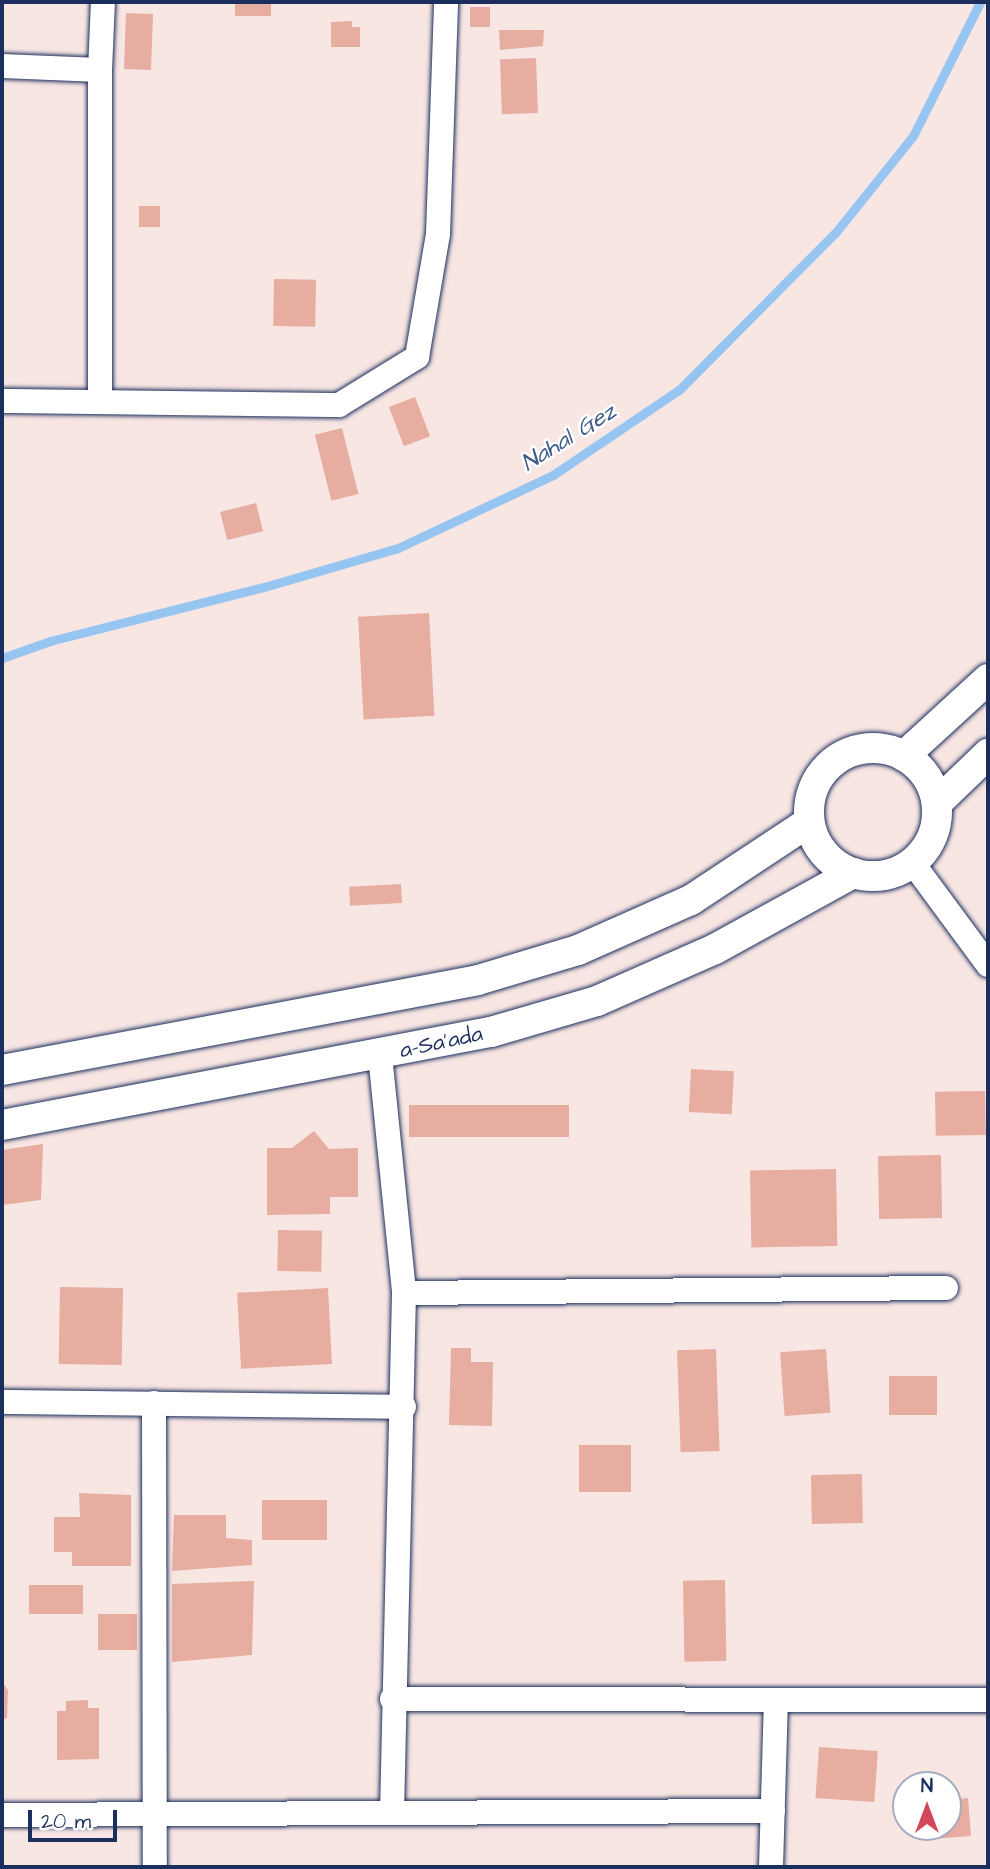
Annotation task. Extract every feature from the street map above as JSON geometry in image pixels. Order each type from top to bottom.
[{"type":"street","points":[[100,402],[100,70],[103,2]]},
{"type":"street","points":[[2,401],[339,405],[417,357],[438,234],[446,2]]},
{"type":"street","points":[[2,66],[100,70]]},
{"type":"street","points":[[904,756],[988,679]]},
{"type":"street","points":[[876,748],[904,756],[922,770],[937,803],[936,825],[927,846],[912,862],[898,871],[876,876],[853,873],[824,854],[809,822],[809,800],[816,781],[830,763],[854,750],[876,748]]},
{"type":"street","points":[[937,803],[988,754]]},
{"type":"street","points":[[2,1070],[478,980],[578,950],[691,900],[809,822]]},
{"type":"street","points":[[912,862],[988,965]]},
{"type":"street","name":"a-Sa'ada","points":[[2,1125],[491,1032],[597,1001],[715,948],[853,873]]},
{"type":"street","points":[[380,1055],[404,1293],[404,1407],[392,1699],[392,1812]]},
{"type":"street","points":[[404,1293],[946,1289]]},
{"type":"street","points":[[2,1402],[404,1407]]},
{"type":"street","points":[[154,1404],[155,1867]]},
{"type":"street","points":[[392,1699],[776,1702],[988,1700]]},
{"type":"street","points":[[771,1867],[776,1702]]},
{"type":"street","points":[[2,1815],[773,1811]]},
{"type":"building","points":[[235,2],[271,2],[271,16],[235,16]]},
{"type":"building","points":[[470,7],[490,7],[490,27],[470,27]]},
{"type":"building","points":[[126,13],[153,14],[151,70],[124,69]]},
{"type":"building","points":[[352,21],[352,27],[360,27],[360,47],[331,47],[331,22]]},
{"type":"building","points":[[499,30],[544,30],[543,46],[500,50]]},
{"type":"building","points":[[536,58],[538,113],[502,114],[500,59]]},
{"type":"building","points":[[139,206],[160,206],[160,227],[139,227]]},
{"type":"building","points":[[274,279],[316,280],[315,327],[273,326]]},
{"type":"building","points":[[415,397],[430,436],[404,446],[389,407]]},
{"type":"building","points":[[342,428],[358,494],[331,501],[315,435]]},
{"type":"building","points":[[256,503],[263,531],[227,540],[220,512]]},
{"type":"building","points":[[429,613],[434,716],[363,720],[358,617]]},
{"type":"building","points":[[401,884],[402,903],[350,906],[349,887]]},
{"type":"building","points":[[691,1069],[734,1071],[732,1114],[689,1112]]},
{"type":"building","points":[[985,1091],[986,1135],[936,1136],[935,1092]]},
{"type":"building","points":[[409,1105],[569,1105],[569,1137],[409,1137]]},
{"type":"building","points":[[314,1131],[329,1149],[358,1148],[358,1197],[330,1197],[330,1214],[267,1215],[267,1148],[292,1148]]},
{"type":"building","points":[[43,1144],[41,1200],[2,1205],[2,1150]]},
{"type":"building","points":[[941,1155],[942,1218],[879,1219],[878,1156]]},
{"type":"building","points":[[836,1169],[837,1246],[751,1247],[750,1171]]},
{"type":"building","points":[[278,1230],[322,1231],[321,1272],[277,1271]]},
{"type":"building","points":[[60,1287],[123,1288],[122,1365],[59,1364]]},
{"type":"building","points":[[328,1288],[332,1364],[241,1369],[237,1293]]},
{"type":"building","points":[[451,1348],[471,1348],[471,1362],[493,1362],[492,1426],[449,1425]]},
{"type":"building","points":[[716,1349],[720,1451],[681,1452],[677,1350]]},
{"type":"building","points":[[826,1349],[830,1413],[785,1416],[780,1352]]},
{"type":"building","points":[[889,1376],[937,1376],[937,1415],[889,1415]]},
{"type":"building","points":[[579,1445],[631,1445],[631,1492],[579,1492]]},
{"type":"building","points":[[862,1474],[863,1523],[812,1524],[811,1475]]},
{"type":"building","points":[[79,1493],[131,1495],[131,1566],[72,1566],[72,1552],[54,1552],[54,1517],[80,1517]]},
{"type":"building","points":[[262,1500],[327,1500],[327,1540],[262,1540]]},
{"type":"building","points":[[174,1515],[226,1515],[226,1538],[252,1540],[252,1565],[172,1571]]},
{"type":"building","points":[[725,1580],[726,1661],[684,1662],[683,1581]]},
{"type":"building","points":[[254,1581],[252,1655],[172,1662],[172,1584]]},
{"type":"building","points":[[29,1585],[83,1585],[83,1614],[29,1614]]},
{"type":"building","points":[[98,1614],[137,1614],[137,1650],[98,1650]]},
{"type":"building","points":[[2,1682],[8,1690],[7,1718],[2,1720]]},
{"type":"building","points":[[88,1700],[88,1708],[99,1708],[99,1759],[57,1760],[57,1711],[66,1711],[66,1701]]},
{"type":"building","points":[[819,1747],[878,1751],[874,1802],[815,1798]]},
{"type":"building","points":[[968,1798],[971,1836],[962,1837],[962,1799]]},
{"type":"waterway","name":"Nahal Gez","points":[[2,658],[50,641],[264,587],[398,548],[553,475],[680,389],[836,232],[913,136],[980,2]]}]
